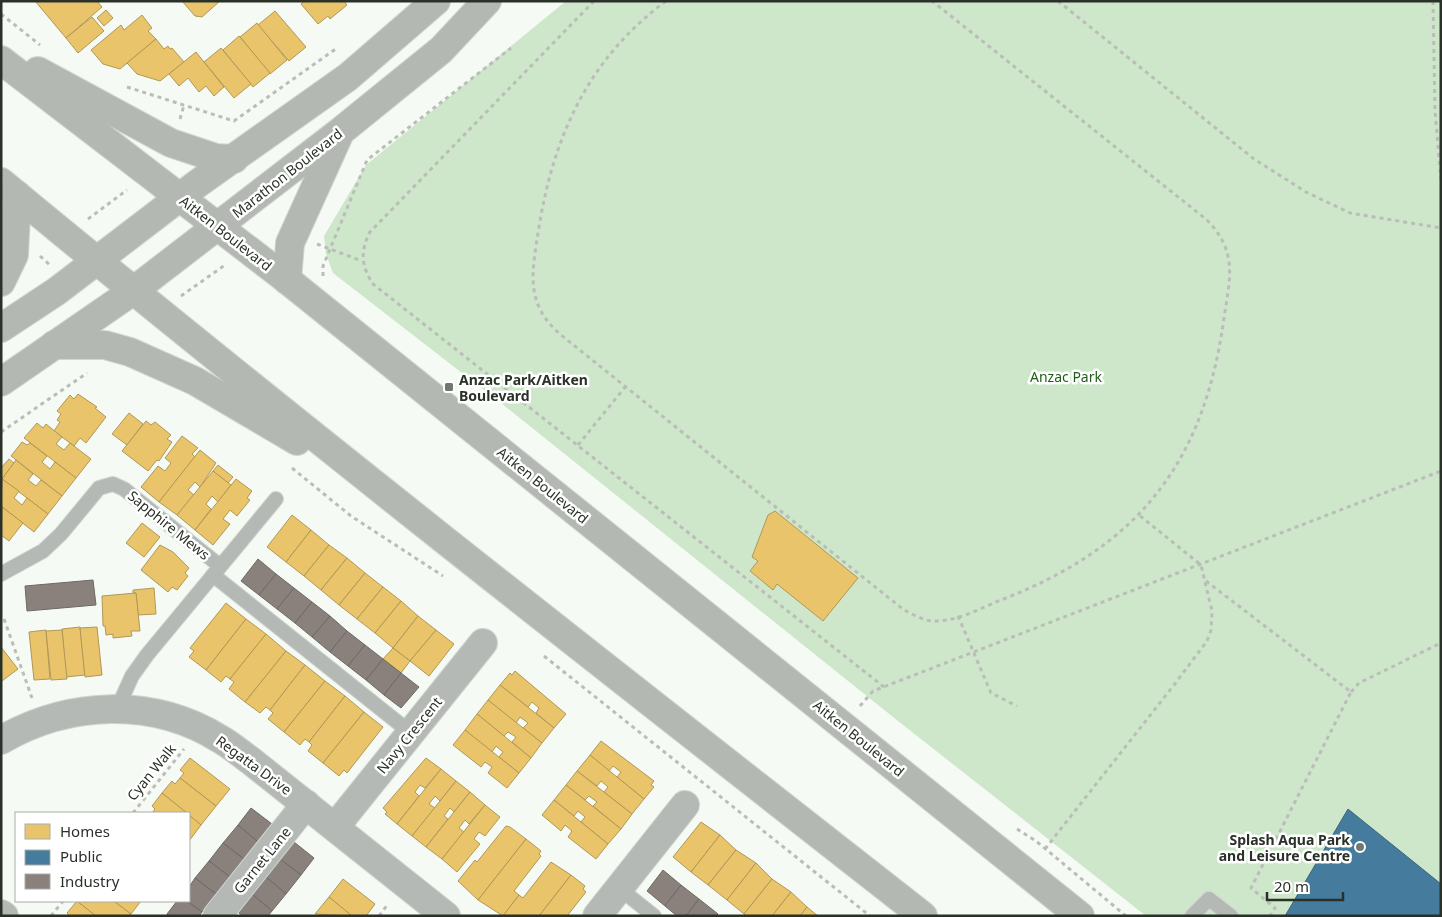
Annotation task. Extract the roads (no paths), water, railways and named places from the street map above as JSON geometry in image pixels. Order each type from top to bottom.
[{"type":"main road","points":[[1,328],[57,291],[179,197],[348,77],[436,1]]},
{"type":"main road","name":"Marathon Boulevard","points":[[1,382],[133,291],[341,131],[441,50],[487,1]]},
{"type":"main road","points":[[1,49],[46,76],[171,143],[216,158],[234,159]]},
{"type":"main road","name":"Aitken Boulevard","points":[[1,60],[287,280],[1080,916]]},
{"type":"main road","points":[[287,280],[290,243],[341,131]]},
{"type":"main road","points":[[9,189],[133,291],[402,506],[923,916]]},
{"type":"main road","points":[[1,282],[14,254],[9,189]]},
{"type":"main road","points":[[54,345],[105,345],[130,352],[195,381],[402,506]]},
{"type":"street","name":"Navy Crescent","points":[[335,828],[483,643]]},
{"type":"street","name":"Regatta Drive","points":[[1,740],[23,728],[66,713],[118,707],[152,712],[189,723],[220,738],[446,916]]},
{"type":"street","name":"Garnet Lane","points":[[217,916],[306,804]]},
{"type":"street","points":[[597,916],[685,805]]},
{"type":"lane","name":"Sapphire Mews","points":[[1,574],[43,551],[61,534],[99,488],[113,484],[124,489],[216,571]]},
{"type":"lane","name":"Sapphire Mews","points":[[118,707],[132,676],[147,655],[276,499]]},
{"type":"lane","points":[[216,571],[411,733]]},
{"type":"lane","points":[[619,888],[654,916]]},
{"type":"lane","points":[[1192,916],[1209,899]]},
{"type":"lane","points":[[1203,916],[1209,899]]},
{"type":"lane","points":[[1209,899],[1231,916]]},
{"type":"place","name":"Anzac Park/Aitken Boulevard","points":[[449,387]]},
{"type":"place","name":"Splash Aqua Park and Leisure Centre","points":[[1360,847]]},
{"type":"park label","name":"Anzac Park","points":[[1066,376]]}]
